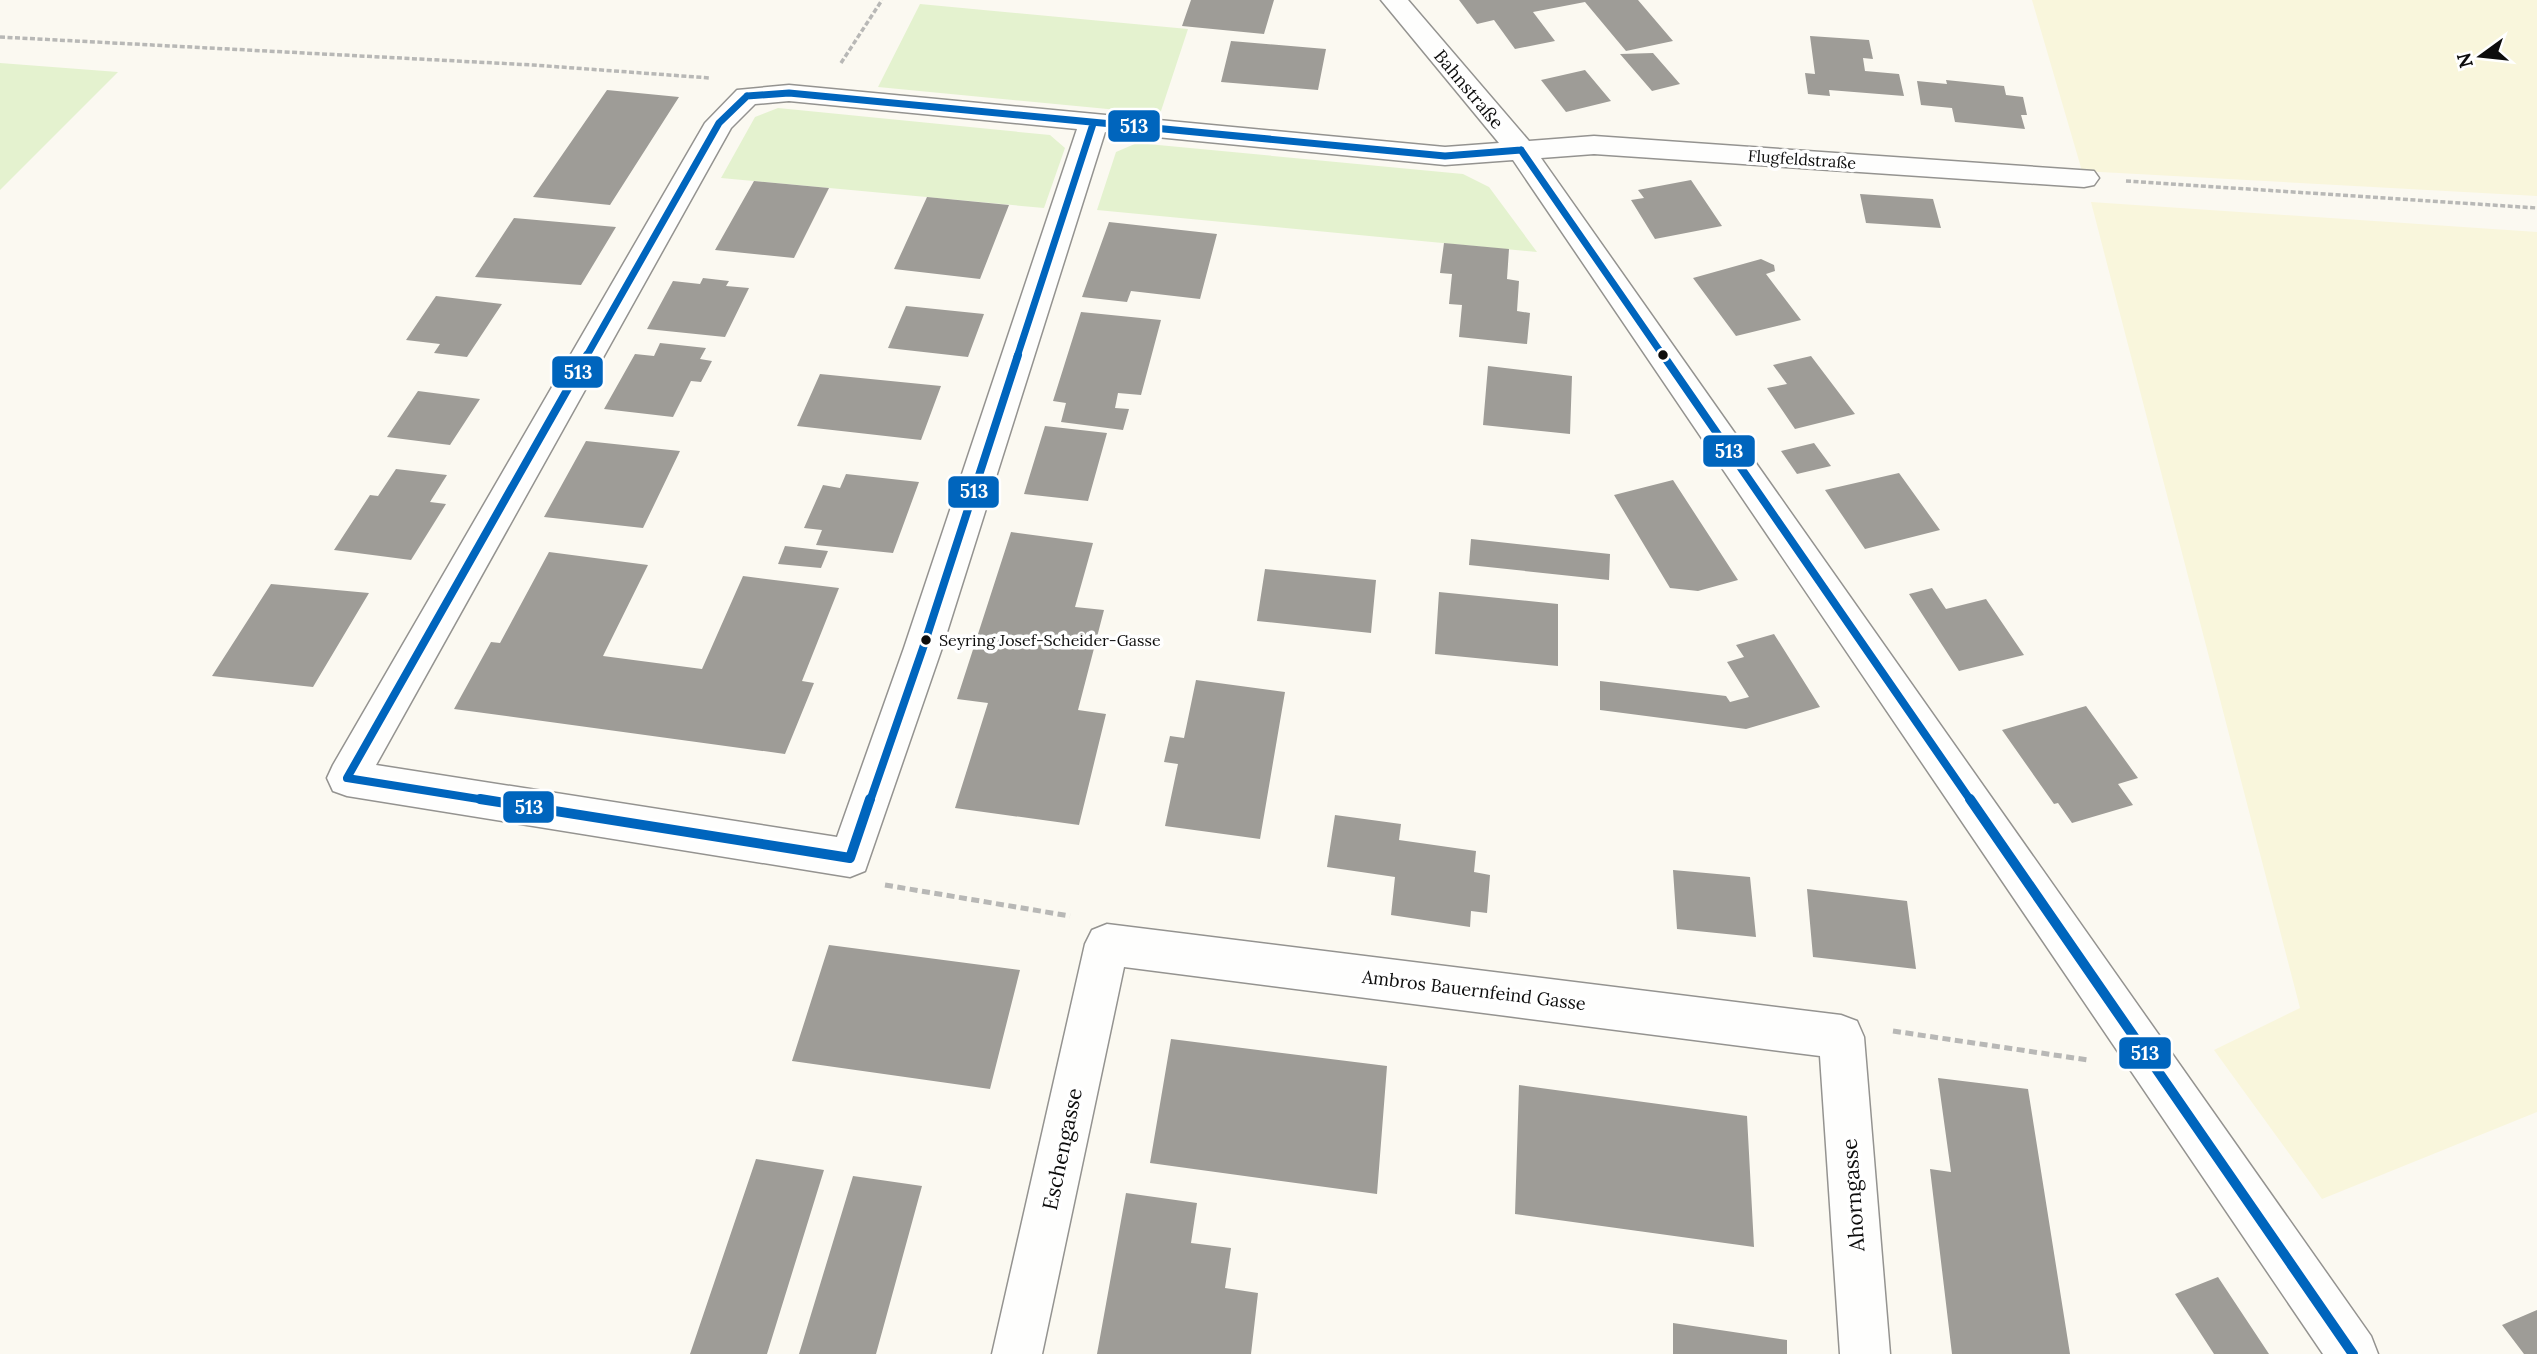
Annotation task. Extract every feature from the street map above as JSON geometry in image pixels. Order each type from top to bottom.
[{"type":"street","name":"Bahnstraße","points":[[1394,0],[1521,150],[2353,1354]]},
{"type":"street","name":"Flugfeldstraße","points":[[747,96],[789,93],[1445,156],[1594,145],[2084,178]]},
{"type":"street","points":[[747,96],[719,122],[347,778],[850,858],[923,648],[1093,124]]},
{"type":"street","name":"Ambros Bauernfeind Gasse","points":[[1107,943],[1840,1037]]},
{"type":"street","name":"Eschengasse","points":[[1017,1354],[1107,943]]},
{"type":"street","name":"Ahorngasse","points":[[1840,1037],[1866,1354]]},
{"type":"path","points":[[820,96],[882,0]]},
{"type":"path","points":[[0,37],[151,48],[586,67],[727,79],[747,96]]},
{"type":"path","points":[[2084,178],[2537,208]]},
{"type":"path","points":[[850,858],[886,885],[1068,915],[1107,943]]},
{"type":"path","points":[[1840,1037],[1874,1028],[2157,1071]]},
{"type":"shaded area","points":[[2032,0],[2537,0],[2537,196],[2082,171]]},
{"type":"shaded area","points":[[2091,202],[2537,232],[2537,1112],[2322,1199],[2214,1050],[2300,1008]]},
{"type":"green space","points":[[920,4],[1188,29],[1160,114],[878,87]]},
{"type":"green space","points":[[0,63],[118,72],[0,190]]},
{"type":"green space","points":[[778,108],[1050,135],[1065,148],[1044,208],[721,178],[755,117]]},
{"type":"green space","points":[[1137,143],[1463,174],[1489,187],[1537,252],[1097,210],[1116,152]]},
{"type":"building","points":[[1191,0],[1274,0],[1264,34],[1182,26]]},
{"type":"building","points":[[1459,0],[1638,0],[1673,41],[1626,51],[1585,2],[1533,12],[1555,41],[1515,49],[1494,20],[1477,24]]},
{"type":"building","points":[[1810,36],[1869,40],[1873,59],[1863,58],[1865,71],[1899,74],[1904,96],[1829,90],[1830,96],[1808,94],[1805,73],[1815,74]]},
{"type":"building","points":[[1231,41],[1326,49],[1318,90],[1221,82]]},
{"type":"building","points":[[1653,53],[1680,84],[1652,91],[1620,54]]},
{"type":"building","points":[[1585,70],[1611,101],[1566,112],[1541,80]]},
{"type":"building","points":[[1946,80],[2004,86],[2006,95],[2023,97],[2027,115],[2021,115],[2025,129],[1955,122],[1952,108],[1921,105],[1917,81],[1947,84]]},
{"type":"building","points":[[607,90],[679,97],[610,205],[533,197]]},
{"type":"building","points":[[1691,180],[1722,226],[1655,239],[1631,200],[1644,198],[1638,190]]},
{"type":"building","points":[[754,181],[829,188],[794,258],[715,250]]},
{"type":"building","points":[[1860,194],[1933,199],[1941,228],[1866,223]]},
{"type":"building","points":[[927,197],[1009,205],[980,279],[894,269]]},
{"type":"building","points":[[514,218],[616,227],[581,285],[475,277]]},
{"type":"building","points":[[1109,222],[1217,234],[1200,299],[1131,291],[1127,302],[1082,297]]},
{"type":"building","points":[[1444,243],[1509,249],[1507,279],[1519,281],[1517,311],[1530,313],[1527,344],[1459,337],[1462,305],[1449,304],[1452,274],[1440,273]]},
{"type":"building","points":[[1761,259],[1774,265],[1775,271],[1766,274],[1801,320],[1736,336],[1693,278]]},
{"type":"building","points":[[703,278],[729,281],[726,286],[749,288],[725,337],[647,329],[673,281],[700,284]]},
{"type":"building","points":[[436,296],[502,304],[467,357],[434,353],[440,344],[406,340]]},
{"type":"building","points":[[906,306],[984,314],[968,357],[888,348]]},
{"type":"building","points":[[1081,312],[1161,320],[1141,395],[1118,393],[1115,408],[1129,409],[1123,430],[1061,422],[1066,403],[1053,401]]},
{"type":"building","points":[[660,343],[706,348],[700,359],[712,361],[701,382],[691,381],[673,417],[604,409],[635,354],[654,356]]},
{"type":"building","points":[[1811,356],[1855,414],[1795,429],[1767,388],[1787,384],[1773,365]]},
{"type":"building","points":[[1488,366],[1572,376],[1570,434],[1483,425]]},
{"type":"building","points":[[820,374],[941,386],[921,440],[797,426]]},
{"type":"building","points":[[418,391],[480,399],[450,445],[387,437]]},
{"type":"building","points":[[1045,426],[1107,433],[1088,501],[1024,494]]},
{"type":"building","points":[[586,441],[680,451],[643,528],[544,517]]},
{"type":"building","points":[[1814,443],[1831,466],[1797,474],[1781,451]]},
{"type":"building","points":[[396,469],[447,475],[430,502],[446,504],[411,560],[334,550],[370,495],[378,496]]},
{"type":"building","points":[[1899,473],[1940,530],[1865,549],[1825,490]]},
{"type":"building","points":[[846,474],[919,482],[893,553],[816,545],[822,530],[804,528],[823,485],[840,488]]},
{"type":"building","points":[[1673,480],[1738,580],[1698,591],[1670,588],[1614,495]]},
{"type":"building","points":[[1011,532],[1093,543],[1075,607],[1104,610],[1078,710],[1106,714],[1079,825],[955,808],[988,703],[957,699]]},
{"type":"building","points":[[1471,539],[1610,554],[1609,580],[1469,565]]},
{"type":"building","points":[[785,546],[828,551],[821,568],[778,564]]},
{"type":"building","points":[[549,552],[648,565],[603,656],[702,669],[743,576],[839,588],[802,681],[814,683],[785,754],[454,709],[491,642],[500,643]]},
{"type":"building","points":[[1265,569],[1376,580],[1371,633],[1257,621]]},
{"type":"building","points":[[271,584],[369,593],[313,687],[212,676]]},
{"type":"building","points":[[1932,588],[1946,609],[1986,599],[2024,655],[1959,671],[1909,594]]},
{"type":"building","points":[[1439,592],[1558,604],[1558,666],[1435,654]]},
{"type":"building","points":[[1774,634],[1820,707],[1746,729],[1600,710],[1600,681],[1726,696],[1730,702],[1749,697],[1727,662],[1744,657],[1736,645]]},
{"type":"building","points":[[1196,680],[1285,692],[1260,839],[1165,826],[1178,764],[1164,762],[1170,736],[1184,738]]},
{"type":"building","points":[[2086,706],[2138,778],[2118,784],[2133,805],[2072,823],[2058,803],[2054,804],[2002,730]]},
{"type":"building","points":[[1335,815],[1401,824],[1399,840],[1476,851],[1474,872],[1490,875],[1487,913],[1471,911],[1470,927],[1391,915],[1395,877],[1327,867]]},
{"type":"building","points":[[1673,870],[1750,877],[1756,937],[1677,929]]},
{"type":"building","points":[[1807,889],[1907,901],[1916,969],[1813,957]]},
{"type":"building","points":[[829,945],[1020,970],[990,1089],[792,1061]]},
{"type":"building","points":[[1171,1039],[1387,1066],[1377,1194],[1150,1163]]},
{"type":"building","points":[[1938,1078],[2028,1089],[2070,1354],[1952,1354],[1930,1169],[1951,1172]]},
{"type":"building","points":[[1519,1085],[1747,1116],[1754,1247],[1515,1214]]},
{"type":"building","points":[[756,1159],[824,1170],[767,1354],[690,1354]]},
{"type":"building","points":[[853,1176],[922,1186],[876,1354],[799,1354]]},
{"type":"building","points":[[1126,1193],[1197,1203],[1191,1243],[1231,1248],[1225,1288],[1258,1293],[1251,1354],[1097,1354]]},
{"type":"building","points":[[2218,1277],[2269,1354],[2214,1354],[2175,1294]]},
{"type":"building","points":[[2537,1310],[2537,1354],[2524,1354],[2502,1325]]},
{"type":"building","points":[[1673,1323],[1787,1340],[1787,1354],[1673,1354]]},
{"type":"transit line","name":"513","points":[[747,96],[789,93],[1445,156],[1521,150]]},
{"type":"transit line","name":"513","points":[[747,96],[719,123],[347,778],[850,858]]},
{"type":"transit line","name":"513","points":[[850,858],[923,648],[1093,124]]},
{"type":"transit line","name":"513","points":[[1521,150],[2353,1354]]},
{"type":"place","name":"Seyring Josef-Scheider-Gasse","points":[[926,640]]}]
